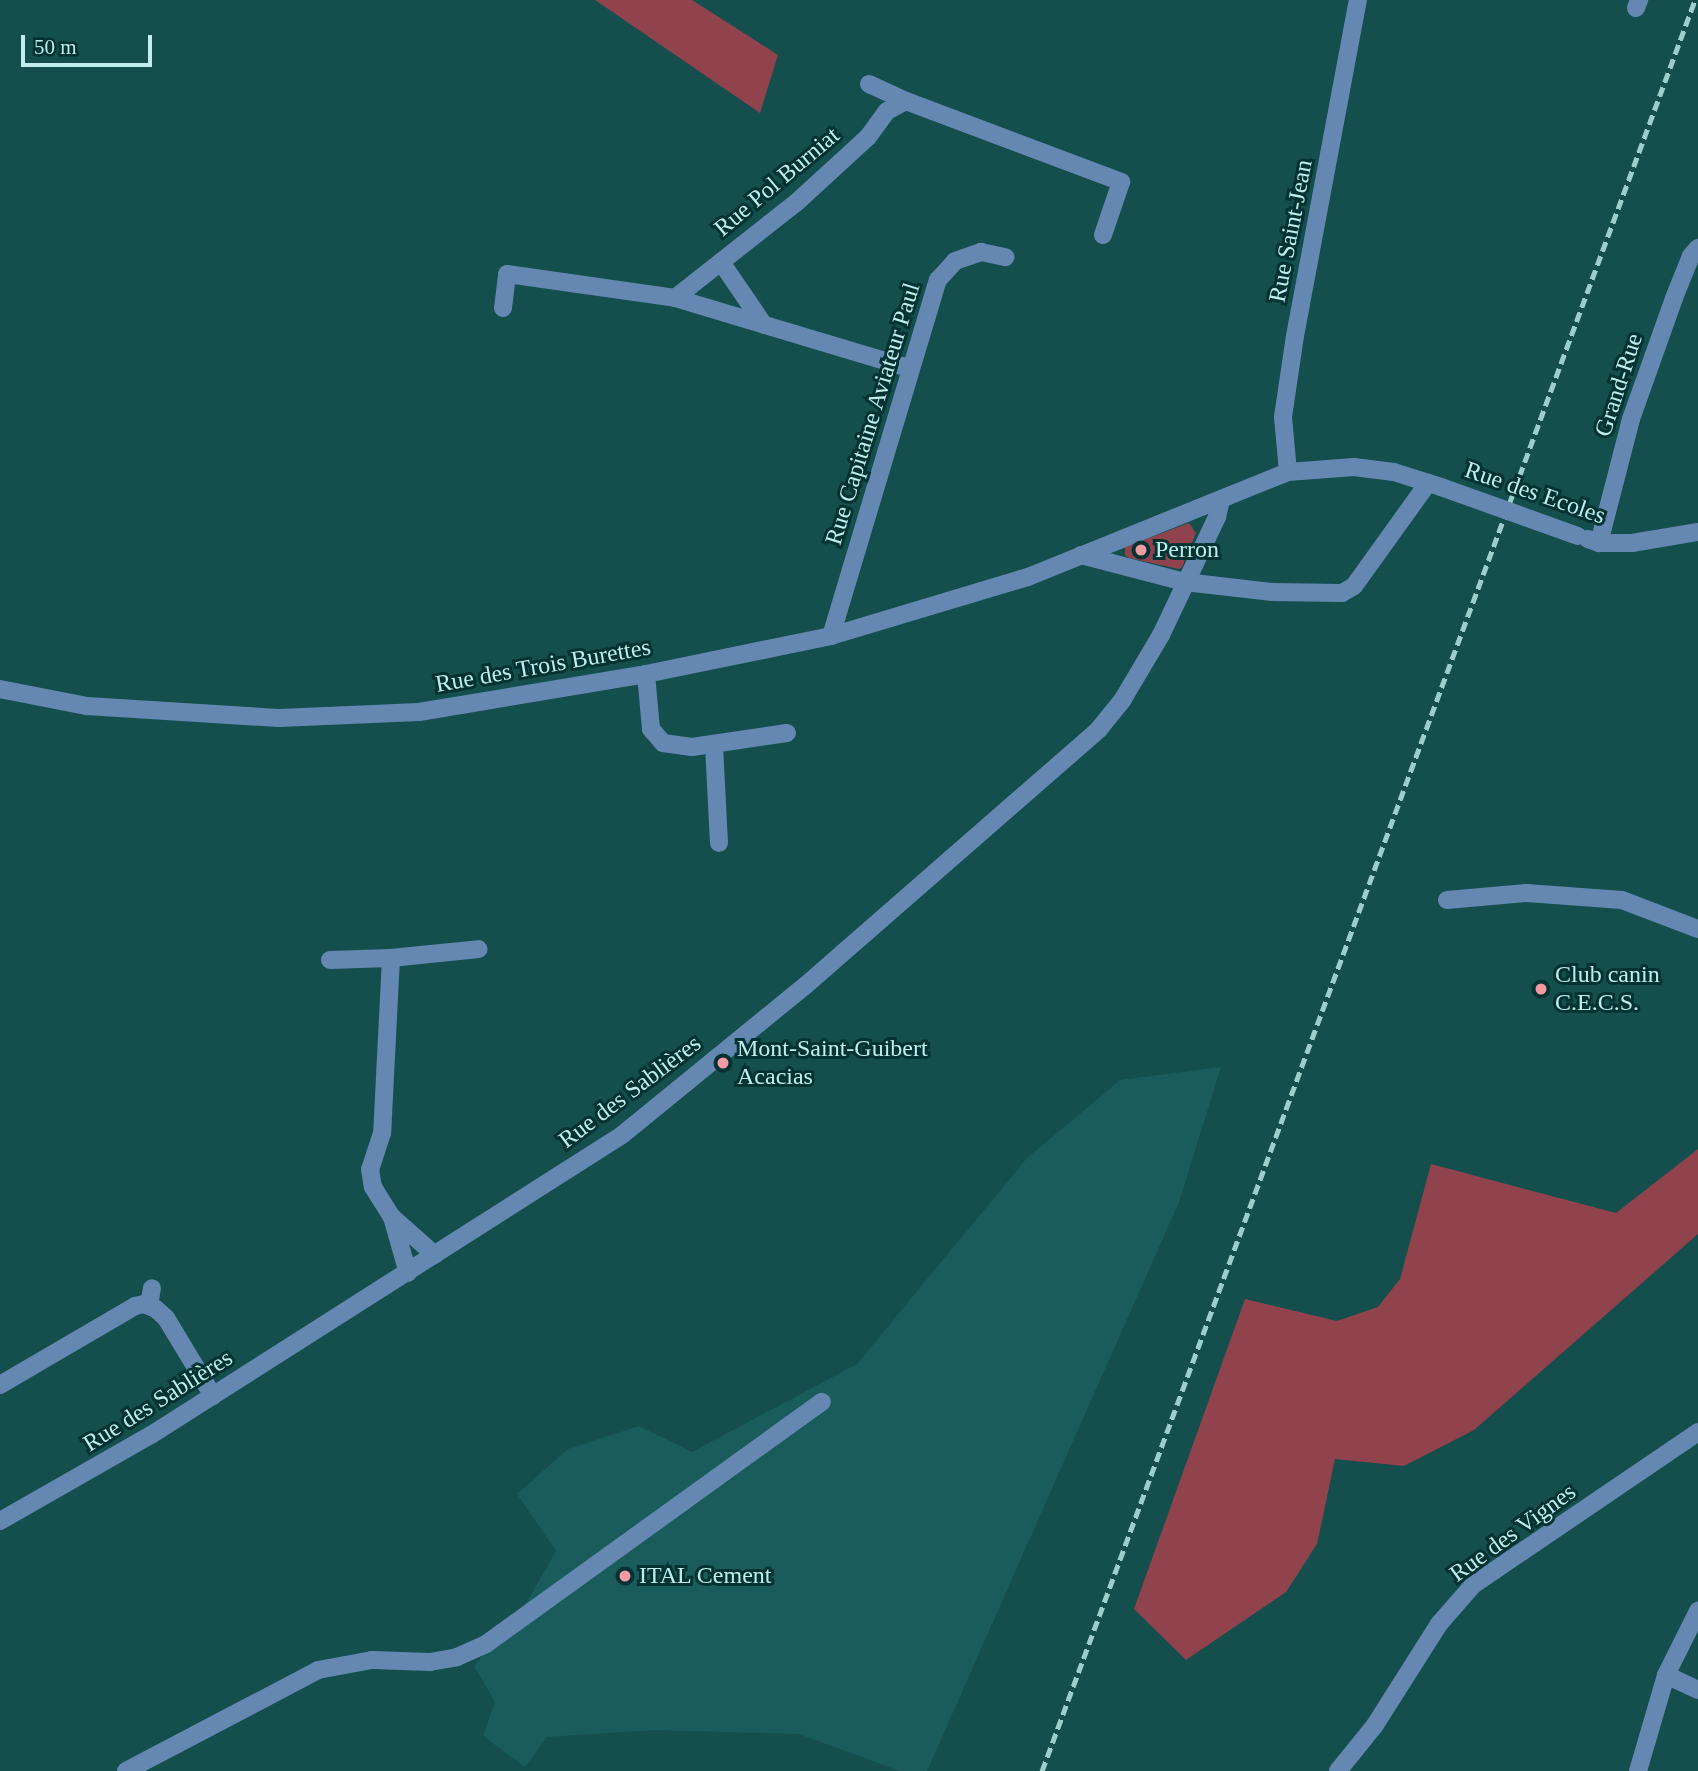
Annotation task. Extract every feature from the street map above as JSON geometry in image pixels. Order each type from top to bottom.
[{"type":"street","name":"Rue Saint-Jean","points":[[1288,472],[1283,417],[1293,350],[1359,0]]},
{"type":"street","points":[[869,84],[906,101],[1121,182],[1103,235]]},
{"type":"street","name":"Rue Pol Burniat","points":[[674,298],[797,202],[867,138],[887,111],[906,101]]},
{"type":"street","name":"Grand-Rue","points":[[1599,543],[1631,419],[1674,298],[1691,256],[1698,247]]},
{"type":"street","name":"Rue Capitaine Aviateur Paul","points":[[831,636],[938,280],[955,261],[981,252],[1005,257]]},
{"type":"street","points":[[721,262],[764,325]]},
{"type":"street","points":[[503,307],[507,274],[674,298],[911,369]]},
{"type":"street","name":"Rue des Ecoles","points":[[1221,500],[1288,472],[1354,467],[1394,471],[1599,543],[1632,543],[1698,532]]},
{"type":"street","points":[[1081,555],[1167,575],[1185,582],[1272,592],[1342,593],[1354,586],[1434,485]]},
{"type":"street","name":"Rue des Trois Burettes","points":[[0,689],[87,706],[279,718],[419,712],[646,674],[831,636],[1027,577],[1221,500]]},
{"type":"street","name":"Rue des Sablières","points":[[0,1521],[80,1478],[213,1396],[622,1135],[806,985],[1099,729],[1123,699],[1161,635],[1217,517],[1221,500]]},
{"type":"street","points":[[646,674],[651,729],[656,737],[673,747],[714,745],[787,733]]},
{"type":"street","points":[[714,745],[719,843]]},
{"type":"street","points":[[1447,900],[1527,893],[1622,900],[1698,929]]},
{"type":"street","points":[[330,960],[391,958],[479,949]]},
{"type":"street","points":[[391,958],[382,1133],[370,1169],[373,1187],[392,1217],[435,1255]]},
{"type":"street","points":[[392,1217],[408,1273]]},
{"type":"street","points":[[0,1385],[151,1297],[213,1396]]},
{"type":"street","points":[[126,1771],[318,1670],[372,1660],[429,1662],[457,1657],[486,1644],[822,1402]]},
{"type":"street","name":"Rue des Vignes","points":[[1338,1771],[1375,1725],[1439,1623],[1473,1585],[1698,1432]]},
{"type":"street","points":[[1638,1771],[1666,1675],[1698,1611]]},
{"type":"street","points":[[1666,1675],[1698,1690]]},
{"type":"shaded area","points":[[595,0],[692,0],[778,55],[760,113]]},
{"type":"shaded area","points":[[1189,523],[1196,533],[1179,569],[1125,555],[1125,547]]},
{"type":"shaded area","points":[[1221,1067],[1179,1202],[927,1771],[900,1771],[799,1734],[654,1730],[547,1737],[525,1767],[483,1736],[495,1702],[474,1666],[528,1600],[556,1551],[517,1494],[568,1449],[639,1426],[692,1452],[857,1364],[1027,1158],[1120,1080]]},
{"type":"shaded area","points":[[1698,1149],[1698,1234],[1474,1430],[1404,1466],[1335,1459],[1317,1544],[1286,1592],[1186,1660],[1134,1609],[1245,1299],[1337,1321],[1378,1307],[1400,1279],[1431,1164],[1616,1213]]},
{"type":"railway","points":[[1042,1771],[1695,0]]},
{"type":"place","name":"Perron","points":[[1141,550]]},
{"type":"place","name":"Club canin C.E.C.S.","points":[[1541,989]]},
{"type":"place","name":"Mont-Saint-Guibert Acacias","points":[[723,1063]]},
{"type":"place","name":"ITAL Cement","points":[[625,1576]]}]
